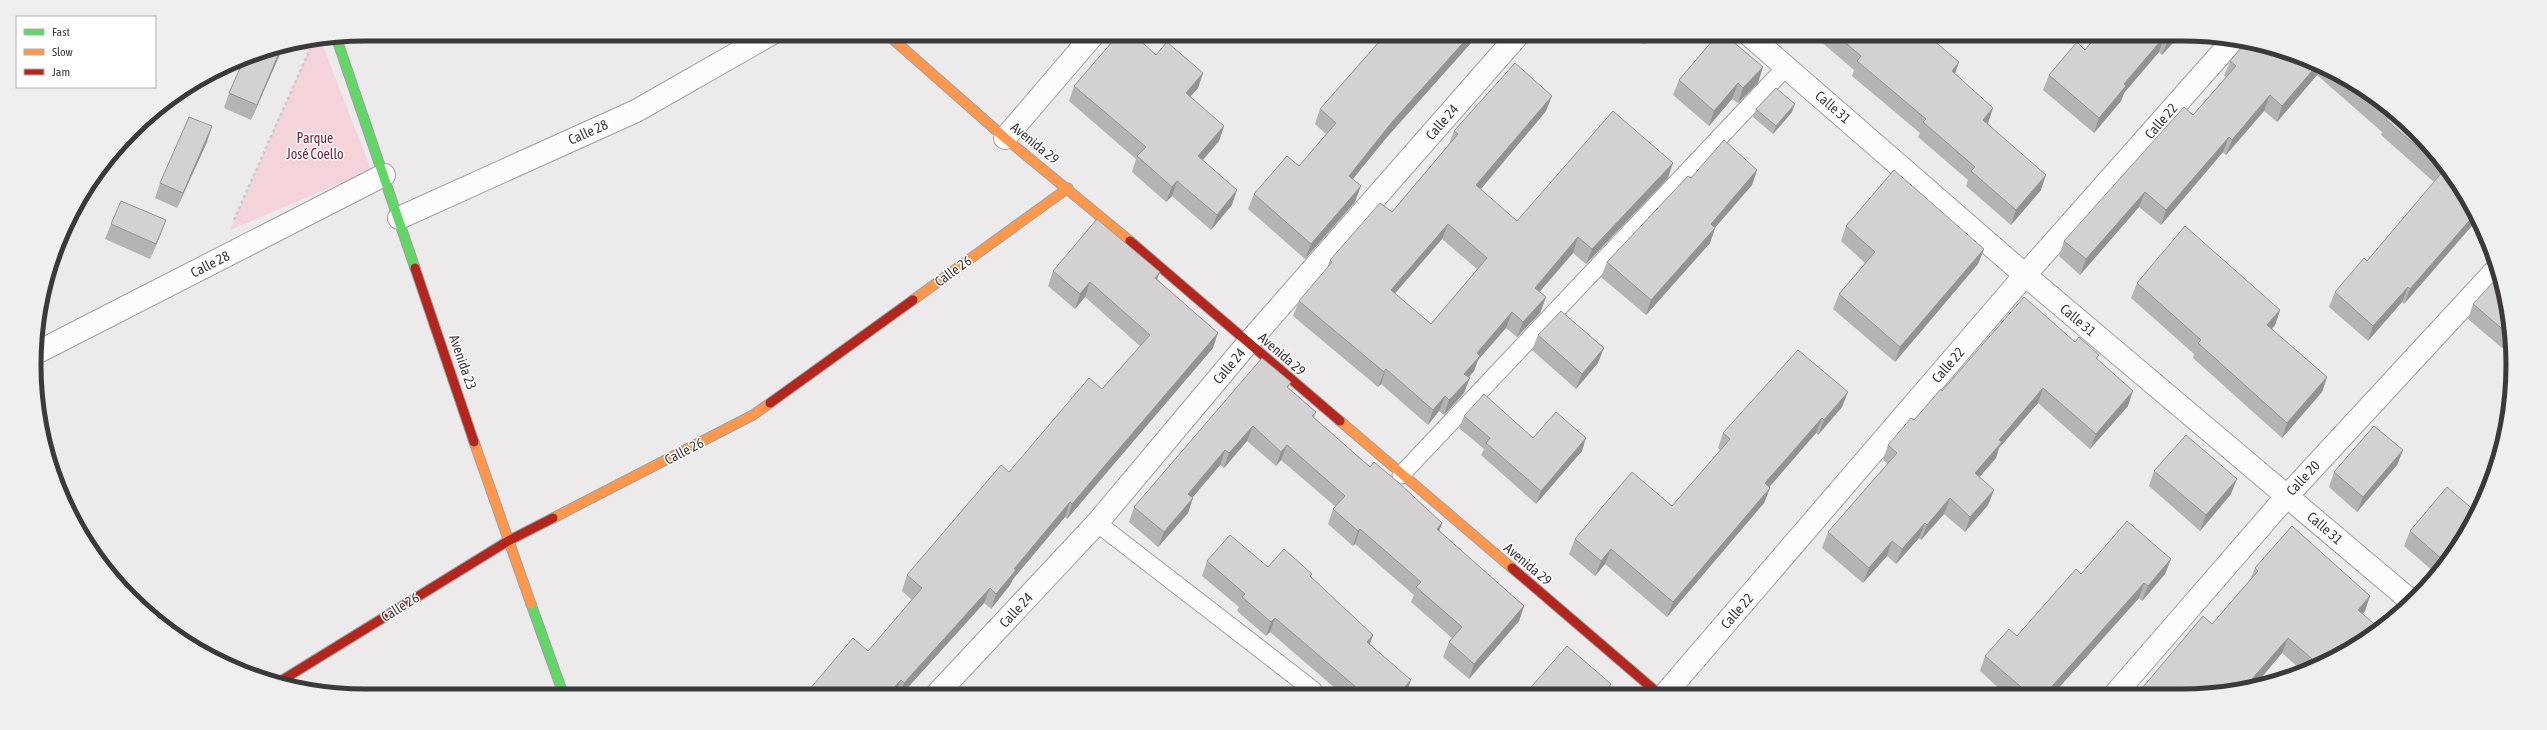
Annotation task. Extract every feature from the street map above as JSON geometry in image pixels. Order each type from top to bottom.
[{"type":"street","name":"Calle 28","points":[[399,218],[636,111],[760,41]]},
{"type":"street","name":"Avenida 29","points":[[895,41],[1005,138],[1068,188],[1401,475],[1653,689]]},
{"type":"street","points":[[1005,138],[1088,41]]},
{"type":"street","name":"Calle 24","points":[[942,689],[1097,523],[1248,343],[1513,41]]},
{"type":"street","name":"Calle 31","points":[[1756,41],[2025,275],[2407,598]]},
{"type":"street","name":"Avenida 23","points":[[338,43],[508,540],[561,689]]},
{"type":"street","name":"Calle 22","points":[[1669,689],[2025,275],[2229,45]]},
{"type":"street","name":"Calle 28","points":[[42,350],[384,175]]},
{"type":"street","name":"Calle 26","points":[[284,679],[508,540],[753,415],[1068,188]]},
{"type":"street","name":"Calle 20","points":[[2119,689],[2287,496],[2493,274]]},
{"type":"lane","points":[[1401,475],[1786,66]]},
{"type":"lane","points":[[1097,523],[1310,689]]},
{"type":"path","points":[[216,261],[311,46]]},
{"type":"green space","name":"Parque José Coello","points":[[322,44],[371,170],[230,230],[311,46]]},
{"type":"building","points":[[1113,41],[1141,41],[1156,55],[1167,42],[1203,73],[1186,93],[1224,126],[1198,156],[1237,190],[1217,215],[1177,181],[1172,187],[1137,156],[1146,147],[1074,86]]},
{"type":"building","points":[[1380,41],[1465,41],[1392,122],[1349,176],[1361,186],[1311,244],[1254,194],[1287,156],[1299,166],[1336,123],[1320,109]]},
{"type":"building","points":[[1712,41],[1732,41],[1763,67],[1743,88],[1738,83],[1714,111],[1679,80]]},
{"type":"building","points":[[1843,41],[1934,41],[1959,62],[1952,71],[1993,108],[1983,120],[2046,175],[2016,210],[1971,171],[1975,167],[1923,122],[1926,119],[1857,61],[1861,56]]},
{"type":"building","points":[[2092,41],[2161,41],[2124,84],[2126,86],[2099,118],[2049,75],[2077,42],[2085,50]]},
{"type":"building","points":[[2242,47],[2286,58],[2314,69],[2282,106],[2270,95],[2232,140],[2229,137],[2166,210],[2145,192],[2086,259],[2064,241],[2184,107],[2193,115],[2236,66],[2230,61]]},
{"type":"building","points":[[279,53],[257,105],[229,93],[241,66]]},
{"type":"building","points":[[1515,63],[1552,96],[1476,185],[1517,221],[1613,111],[1673,163],[1592,249],[1578,237],[1535,288],[1546,297],[1523,322],[1512,312],[1477,353],[1480,356],[1464,374],[1470,378],[1449,400],[1445,396],[1433,410],[1386,369],[1384,372],[1299,301],[1332,262],[1330,260],[1380,203],[1392,212],[1458,134],[1454,131]],"holes":[[[1448,224],[1487,258],[1431,324],[1391,290]]]},
{"type":"building","points":[[1776,88],[1795,104],[1776,126],[1756,109]]},
{"type":"building","points":[[2372,103],[2396,121],[2426,151],[2434,161],[2386,120],[2388,117]]},
{"type":"building","points":[[189,117],[212,126],[183,193],[160,183]]},
{"type":"building","points":[[1724,140],[1757,170],[1711,224],[1715,228],[1651,300],[1607,262],[1688,176],[1691,178]]},
{"type":"building","points":[[1894,170],[1984,249],[1900,347],[1839,294],[1875,252],[1846,226]]},
{"type":"building","points":[[2442,172],[2463,203],[2471,218],[2410,289],[2408,287],[2373,326],[2335,292],[2364,258],[2367,261]]},
{"type":"building","points":[[121,201],[166,220],[156,244],[111,224]]},
{"type":"building","points":[[1097,219],[1160,272],[1155,278],[1218,333],[1072,504],[1070,502],[1014,569],[1016,570],[996,594],[990,588],[904,683],[901,680],[893,689],[810,689],[853,638],[868,651],[922,588],[907,575],[1001,465],[1009,472],[1089,378],[1102,389],[1150,335],[1090,282],[1080,294],[1053,271]]},
{"type":"building","points":[[2185,226],[2280,310],[2267,325],[2327,377],[2287,423],[2198,343],[2201,340],[2137,283]]},
{"type":"building","points":[[2495,280],[2500,302],[2504,330],[2473,304]]},
{"type":"building","points":[[2024,297],[2075,342],[2079,337],[2099,355],[2096,358],[2133,391],[2096,434],[2043,388],[1999,440],[2002,442],[1975,473],[1994,490],[1970,517],[1950,498],[1927,525],[1925,523],[1902,549],[1892,541],[1869,568],[1828,532],[1897,453],[1888,445],[1911,418],[1914,420],[1941,389],[1942,391]]},
{"type":"building","points":[[1561,311],[1604,348],[1582,374],[1538,335]]},
{"type":"building","points":[[1798,350],[1848,392],[1824,420],[1822,418],[1765,483],[1770,488],[1673,602],[1611,549],[1601,561],[1575,539],[1632,472],[1672,506],[1730,439],[1723,433]]},
{"type":"building","points":[[1262,358],[1291,382],[1287,387],[1316,412],[1312,416],[1370,467],[1374,462],[1399,483],[1442,523],[1437,529],[1524,606],[1474,664],[1449,642],[1462,627],[1416,587],[1421,582],[1360,529],[1358,531],[1333,509],[1345,496],[1287,445],[1281,452],[1253,426],[1229,453],[1225,450],[1188,494],[1193,498],[1164,532],[1134,507]]},
{"type":"building","points":[[1484,394],[1533,438],[1556,412],[1586,438],[1541,491],[1486,443],[1490,438],[1464,416]]},
{"type":"building","points":[[2374,426],[2403,450],[2363,497],[2334,472]]},
{"type":"building","points":[[2186,435],[2237,479],[2206,515],[2154,471]]},
{"type":"building","points":[[2447,487],[2472,509],[2463,527],[2441,559],[2410,531]]},
{"type":"building","points":[[2127,521],[2171,559],[2148,586],[2144,583],[2050,689],[2023,689],[1985,656],[2009,629],[2017,636],[2076,569],[2081,574]]},
{"type":"building","points":[[2292,526],[2370,596],[2358,610],[2375,625],[2344,646],[2314,661],[2288,638],[2249,682],[2203,688],[2141,689],[2203,616],[2212,624],[2258,571],[2255,568]]},
{"type":"building","points":[[1230,535],[1268,567],[1284,549],[1312,574],[1310,576],[1373,635],[1367,642],[1411,680],[1403,689],[1358,689],[1275,618],[1271,622],[1242,597],[1245,594],[1207,561]]},
{"type":"building","points":[[1567,646],[1611,684],[1607,689],[1529,689]]},
{"type":"traffic: fast","points":[[338,43],[415,268]]},
{"type":"traffic: fast","points":[[531,604],[561,689]]},
{"type":"traffic: slow","points":[[895,41],[1005,138],[1130,241]]},
{"type":"traffic: slow","points":[[913,300],[1068,188]]},
{"type":"traffic: slow","points":[[553,518],[753,415],[770,403]]},
{"type":"traffic: slow","points":[[1340,421],[1512,568]]},
{"type":"traffic: slow","points":[[474,442],[531,604]]},
{"type":"traffic: jam","points":[[1130,241],[1340,421]]},
{"type":"traffic: jam","points":[[415,268],[474,442]]},
{"type":"traffic: jam","points":[[770,403],[913,300]]},
{"type":"traffic: jam","points":[[284,679],[508,541],[553,518]]},
{"type":"traffic: jam","points":[[1512,568],[1653,689]]}]
